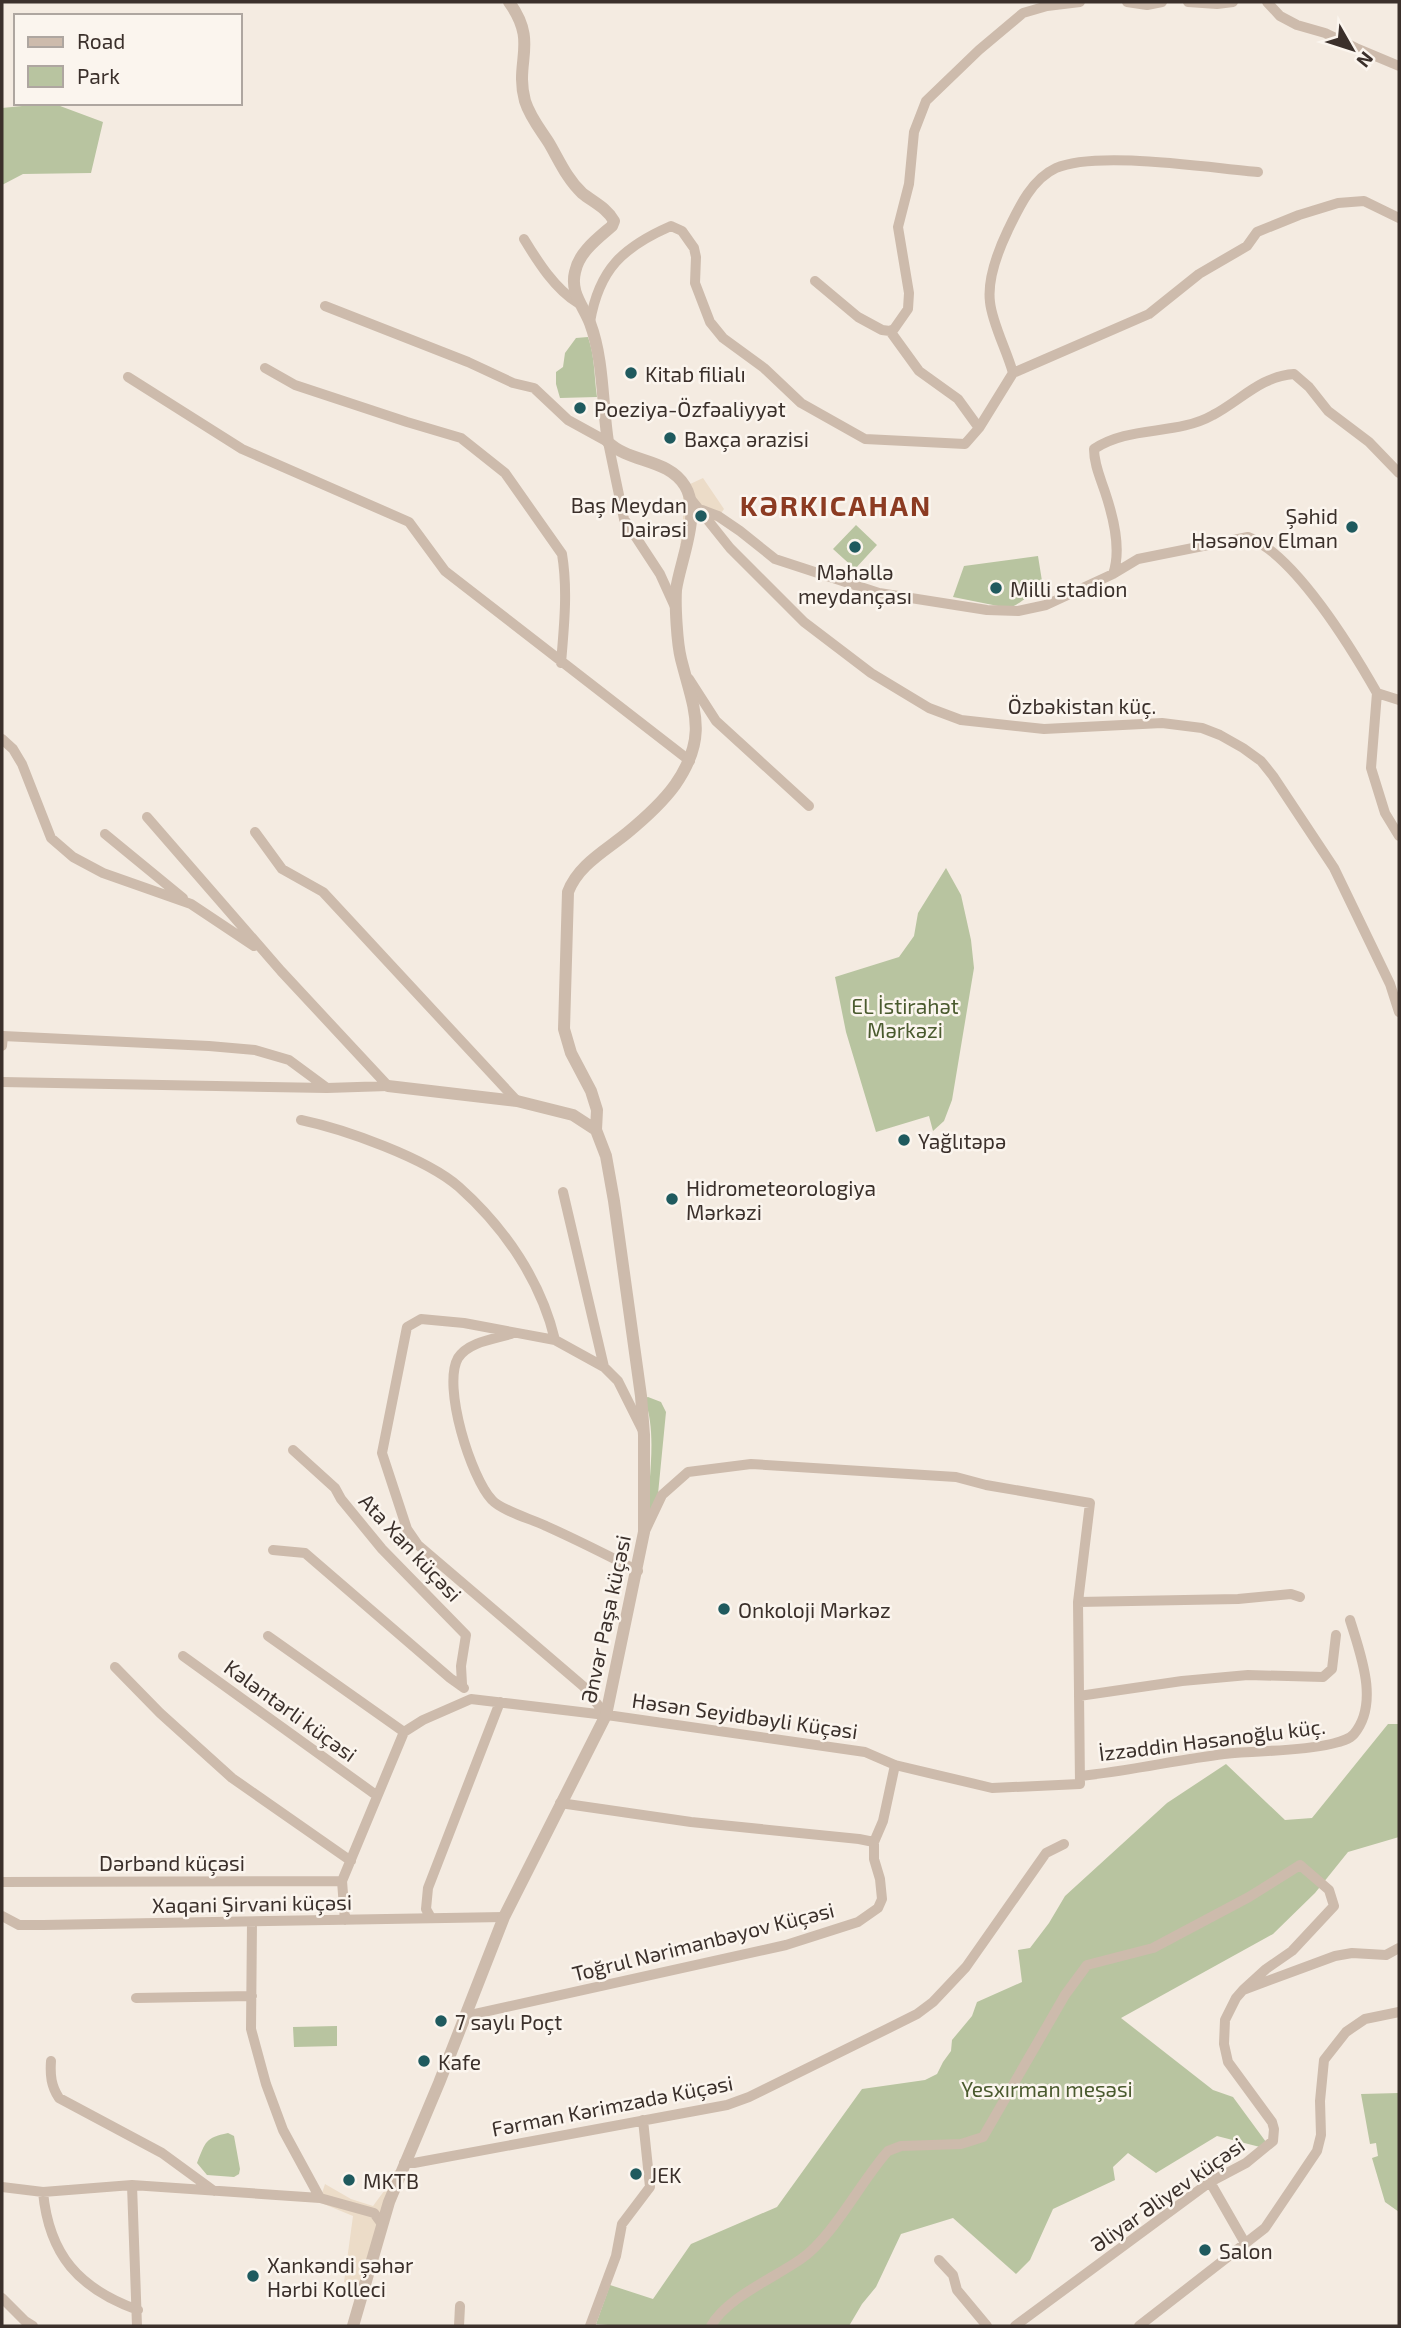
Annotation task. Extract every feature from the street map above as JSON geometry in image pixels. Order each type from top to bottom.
[{"type":"street","points":[[509,2],[520,17],[524,32],[522,87],[526,104],[565,172],[581,192],[609,213],[614,222],[583,253],[577,264],[573,286],[578,303],[590,323],[598,353],[608,442],[624,519],[660,574],[677,611]]},
{"type":"street","points":[[890,331],[901,321],[908,309],[909,293],[898,227],[909,184],[914,131],[926,101],[979,50],[1023,13],[1047,6],[1080,2]]},
{"type":"street","points":[[1128,2],[1147,5],[1161,2]]},
{"type":"street","points":[[1188,2],[1233,2]]},
{"type":"street","points":[[1267,2],[1280,16],[1297,25],[1325,33],[1399,66]]},
{"type":"street","points":[[1013,373],[990,302],[991,276],[1010,225],[1039,180],[1056,168],[1081,162],[1119,160],[1258,172]]},
{"type":"street","points":[[590,323],[601,283],[613,263],[624,251],[671,226],[682,231],[694,247],[695,283],[710,322],[723,338],[764,368],[800,403],[865,439],[965,444],[979,429],[1013,373],[1149,314],[1199,274],[1247,246],[1257,232],[1338,203],[1364,201],[1399,218]]},
{"type":"street","points":[[524,239],[568,297],[578,303]]},
{"type":"street","points":[[815,281],[858,317],[882,330],[890,331],[919,371],[958,398],[979,429]]},
{"type":"street","points":[[128,377],[242,449],[409,522],[445,571],[690,761],[696,741],[696,720],[678,642],[676,590],[691,516],[686,486],[654,462],[620,451],[568,420],[534,388],[513,383],[468,362],[325,306]]},
{"type":"street","points":[[265,368],[295,384],[461,438],[505,473],[562,554],[565,569],[565,623],[561,663]]},
{"type":"street","points":[[1113,574],[1117,562],[1111,513],[1094,459],[1094,449],[1125,435],[1176,428],[1206,418],[1278,375],[1294,374],[1310,387],[1328,411],[1369,442],[1399,473]]},
{"type":"street","name":"Özbəkistan küç.","points":[[690,498],[730,548],[804,622],[871,673],[929,708],[961,720],[1044,729],[1135,723],[1202,728],[1220,734],[1261,761],[1334,868],[1390,984],[1399,1012]]},
{"type":"street","points":[[699,509],[718,516],[775,559],[879,593],[987,610],[1018,611],[1046,605],[1113,574],[1138,559],[1248,537],[1260,542],[1278,555],[1324,610],[1351,647],[1377,693],[1371,768],[1385,813],[1399,836]]},
{"type":"street","points":[[687,676],[716,721],[809,806]]},
{"type":"street","points":[[1377,693],[1399,699]]},
{"type":"street","points":[[2,739],[13,749],[22,764],[51,838],[73,857],[103,873],[191,904]]},
{"type":"street","name":"Ənvər Paşa küçəsi","points":[[353,2326],[382,2224],[404,2163],[439,2083],[504,1917],[606,1715],[638,1571],[644,1532],[644,1436],[641,1396],[614,1201],[606,1156],[596,1130],[597,1110],[568,1041],[563,1012],[568,892],[573,878],[587,864],[650,813],[674,786],[690,761]]},
{"type":"street","points":[[147,817],[266,954],[388,1086]]},
{"type":"street","points":[[255,832],[282,870],[323,892],[517,1101]]},
{"type":"street","points":[[105,834],[191,904],[266,954]]},
{"type":"street","points":[[2,1046],[3,1036],[255,1050],[289,1060],[327,1088]]},
{"type":"street","points":[[2,1082],[327,1088],[388,1086],[517,1101],[573,1115],[596,1130]]},
{"type":"street","points":[[301,1120],[326,1125],[407,1156],[458,1187],[517,1253],[542,1297],[555,1340]]},
{"type":"street","points":[[564,1192],[604,1367]]},
{"type":"street","points":[[606,1715],[583,1686],[418,1545],[407,1529],[382,1453],[407,1327],[421,1319],[464,1323],[555,1340],[604,1367],[618,1381],[644,1436]]},
{"type":"street","points":[[513,1333],[466,1349],[455,1366],[455,1400],[459,1426],[478,1480],[494,1502],[638,1571]]},
{"type":"street","name":"Ata Xan küçəsi","points":[[293,1450],[335,1488],[382,1549],[466,1635],[461,1666],[462,1684]]},
{"type":"street","points":[[644,1532],[662,1495],[688,1472],[751,1464],[956,1477],[986,1485],[1090,1503],[1078,1602],[1080,1776]]},
{"type":"street","points":[[273,1550],[305,1553],[450,1678],[462,1684],[471,1699],[423,1720],[404,1732],[342,1881],[345,1920]]},
{"type":"street","points":[[1078,1602],[1238,1599],[1291,1594],[1300,1597]]},
{"type":"street","name":"İzzəddin Həsənoğlu küç.","points":[[1080,1776],[1221,1754],[1330,1745],[1350,1738],[1362,1722],[1367,1700],[1361,1655],[1350,1620]]},
{"type":"street","points":[[1079,1696],[1182,1681],[1248,1675],[1323,1677],[1332,1669],[1336,1635]]},
{"type":"street","points":[[268,1636],[404,1732]]},
{"type":"street","name":"Kələntərli küçəsi","points":[[183,1656],[376,1795]]},
{"type":"street","points":[[116,1667],[160,1713],[232,1778],[351,1861]]},
{"type":"street","name":"Həsən Seyidbəyli Küçəsi","points":[[471,1699],[606,1715],[865,1752],[895,1765],[992,1788],[1080,1784],[1080,1776]]},
{"type":"street","points":[[431,1918],[426,1909],[428,1888],[500,1702]]},
{"type":"street","name":"Toğrul Nərimanbəyov Küçəsi","points":[[466,2016],[786,1945],[858,1922],[878,1908],[882,1899],[874,1859],[874,1843],[883,1821],[895,1765]]},
{"type":"street","points":[[560,1803],[691,1822],[859,1839],[874,1843]]},
{"type":"street","name":"Fərman Kərimzadə Küçəsi","points":[[404,2163],[727,2105],[749,2097],[917,2014],[941,1994],[966,1967],[1046,1853],[1064,1844]]},
{"type":"street","points":[[710,2326],[724,2309],[803,2258],[818,2244],[888,2151],[901,2146],[961,2144],[983,2137],[1065,1995],[1087,1965],[1153,1948],[1249,1897],[1300,1865],[1329,1890],[1334,1906],[1292,1951],[1266,1969],[1243,1990]]},
{"type":"street","name":"Dərbənd küçəsi","points":[[2,1882],[342,1881]]},
{"type":"street","name":"Xaqani Şirvani küçəsi","points":[[2,1916],[19,1925],[504,1917]]},
{"type":"street","points":[[252,1922],[251,2029],[266,2084],[283,2130],[320,2198]]},
{"type":"street","points":[[1243,1990],[1335,1956],[1352,1953],[1385,1955],[1399,1948]]},
{"type":"street","name":"Əliyar Əliyev küçəsi","points":[[1015,2326],[1210,2182],[1246,2163],[1273,2141],[1275,2129],[1272,2122],[1228,2062],[1224,2044],[1229,2008],[1243,1990]]},
{"type":"street","points":[[136,1998],[252,1996]]},
{"type":"street","points":[[1139,2326],[1265,2228],[1317,2151],[1321,2134],[1320,2101],[1324,2060],[1346,2032],[1365,2020],[1399,2012]]},
{"type":"street","points":[[51,2061],[50,2076],[59,2098],[162,2153],[214,2191]]},
{"type":"street","points":[[590,2326],[616,2256],[622,2224],[650,2187],[643,2120]]},
{"type":"street","points":[[1210,2182],[1245,2243]]},
{"type":"street","points":[[2,2187],[43,2192],[132,2185],[320,2198],[374,2213],[382,2224]]},
{"type":"street","points":[[132,2185],[137,2326]]},
{"type":"street","points":[[43,2192],[44,2207],[56,2245],[76,2275],[99,2291],[138,2310]]},
{"type":"street","points":[[939,2260],[953,2275],[957,2290],[987,2326]]},
{"type":"street","points":[[2,2298],[24,2321],[33,2326]]},
{"type":"street","points":[[459,2326],[460,2306]]},
{"type":"green space","points":[[57,105],[103,122],[91,173],[23,174],[2,185],[2,108]]},
{"type":"green space","points":[[588,337],[597,397],[560,398],[556,372],[563,367],[565,353],[576,338]]},
{"type":"green space","name":"Məhəllə meydançası","points":[[856,525],[877,545],[855,569],[833,549]]},
{"type":"green space","name":"Milli stadion","points":[[1038,556],[1042,581],[1018,604],[1008,608],[953,597],[964,566]]},
{"type":"green space","name":"EL İstirahət Mərkəzi","points":[[946,868],[961,895],[974,968],[952,1100],[944,1121],[933,1131],[929,1116],[876,1132],[846,1032],[835,977],[899,957],[914,936],[918,913]]},
{"type":"green space","points":[[644,1398],[661,1402],[666,1412],[658,1494],[648,1515],[651,1426]]},
{"type":"green space","name":"Yesxırman meşəsi","points":[[1388,1724],[1399,1724],[1399,1837],[1348,1852],[1315,1893],[1273,1934],[1121,2018],[1213,2090],[1233,2097],[1266,2142],[1260,2147],[1217,2136],[1156,2173],[1128,2153],[1113,2167],[1115,2180],[1053,2209],[1030,2260],[1016,2274],[953,2218],[901,2234],[876,2287],[849,2326],[596,2324],[610,2285],[653,2299],[691,2244],[777,2207],[862,2089],[925,2080],[937,2074],[951,2051],[952,2040],[972,2016],[977,2002],[1022,1982],[1018,1950],[1030,1948],[1065,1896],[1167,1803],[1226,1764],[1285,1820],[1312,1818]]},
{"type":"green space","points":[[337,2026],[337,2046],[294,2047],[293,2027]]},
{"type":"green space","points":[[1399,2093],[1399,2212],[1385,2202],[1372,2158],[1378,2156],[1376,2143],[1370,2144],[1361,2094]]},
{"type":"green space","points":[[228,2133],[234,2136],[239,2174],[234,2177],[207,2175],[197,2163],[202,2150],[210,2139]]},
{"type":"shaded area","name":"Baş Meydan Dairəsi","points":[[703,478],[724,509],[715,522],[696,523],[680,546],[683,493],[688,485]]},
{"type":"shaded area","points":[[395,2170],[406,2174],[363,2286],[344,2282],[353,2216],[319,2202],[325,2184],[351,2199],[373,2206],[390,2183]]},
{"type":"place","name":"Kitab filialı","points":[[631,373]]},
{"type":"place","name":"Poeziya-Özfəaliyyət","points":[[580,408]]},
{"type":"place","name":"Baxça ərazisi","points":[[670,438]]},
{"type":"place","name":"Baş Meydan Dairəsi","points":[[701,516]]},
{"type":"place","name":"Şəhid Həsənov Elman","points":[[1352,527]]},
{"type":"place","name":"Məhəllə meydançası","points":[[855,547]]},
{"type":"place","name":"Milli stadion","points":[[996,588]]},
{"type":"place","name":"Yağlıtəpə","points":[[904,1140]]},
{"type":"place","name":"Hidrometeorologiya Mərkəzi","points":[[672,1199]]},
{"type":"place","name":"Onkoloji Mərkəz","points":[[724,1609]]},
{"type":"place","name":"7 saylı Poçt","points":[[441,2021]]},
{"type":"place","name":"Kafe","points":[[424,2061]]},
{"type":"place","name":"JEK","points":[[636,2174]]},
{"type":"place","name":"MKTB","points":[[349,2180]]},
{"type":"place","name":"Salon","points":[[1205,2250]]},
{"type":"place","name":"Xankəndi şəhər Hərbi Kolleci","points":[[253,2276]]},
{"type":"district","name":"KƏRKICAHAN","points":[[836,505]]}]
